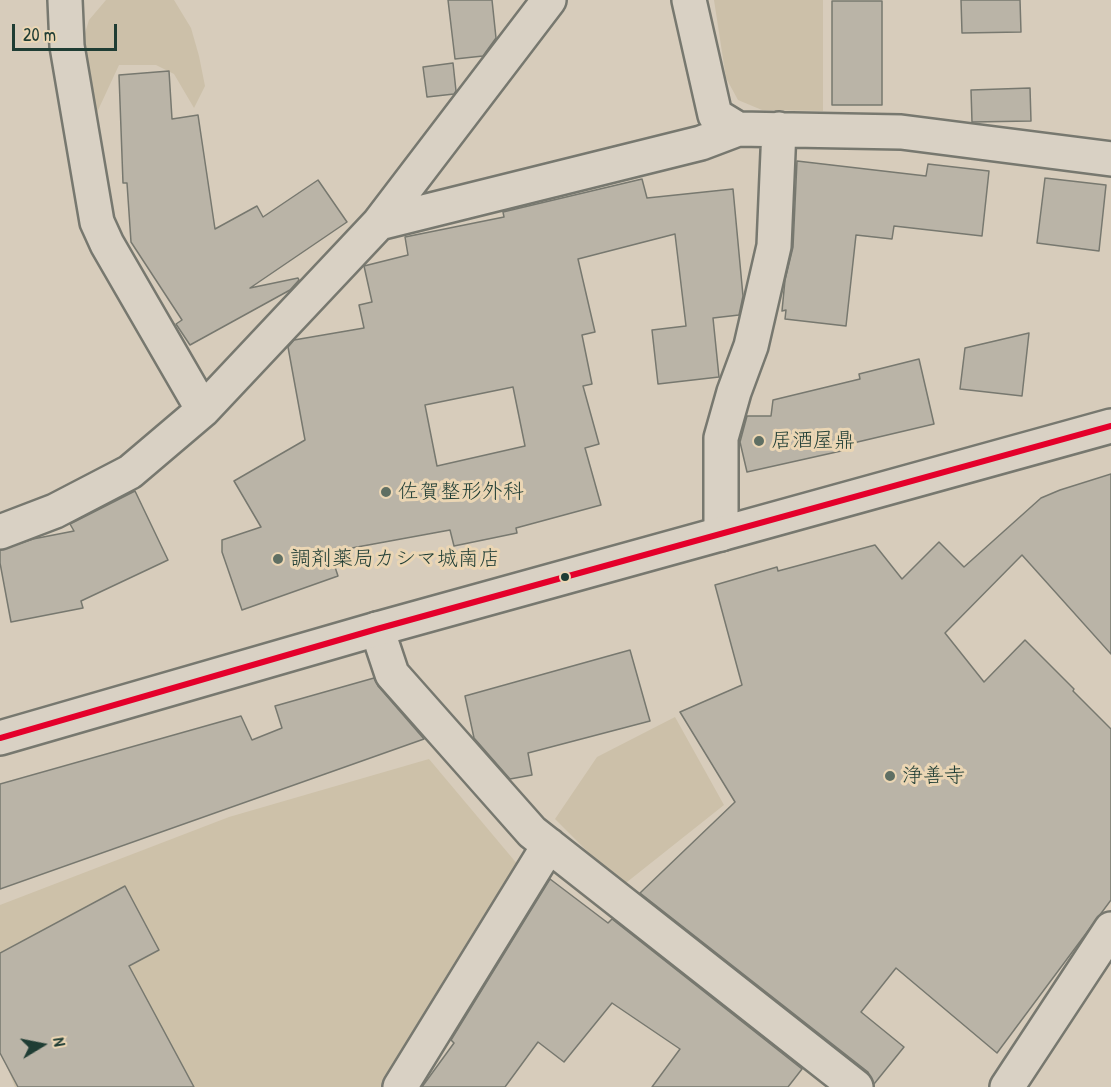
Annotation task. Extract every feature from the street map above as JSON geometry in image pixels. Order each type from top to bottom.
[{"type":"street","points":[[65,0],[67,46],[97,222],[107,244],[203,410]]},
{"type":"street","points":[[0,532],[55,511],[130,472],[203,410],[379,223],[549,0]]},
{"type":"street","points":[[689,0],[715,115],[738,129]]},
{"type":"street","points":[[379,223],[701,143],[738,129],[901,132],[1111,159]]},
{"type":"street","points":[[721,534],[721,438],[734,392],[751,346],[774,246],[779,129]]},
{"type":"street","points":[[0,738],[377,629],[1111,426]]},
{"type":"street","points":[[377,629],[392,674],[532,832],[856,1087]]},
{"type":"street","points":[[400,1087],[549,845]]},
{"type":"street","points":[[1007,1087],[1111,929]]},
{"type":"shaded area","points":[[106,0],[174,0],[191,28],[205,86],[194,108],[174,74],[156,65],[119,65],[93,121],[81,46],[89,20]]},
{"type":"shaded area","points":[[714,0],[823,0],[823,111],[762,110],[738,100],[726,78]]},
{"type":"shaded area","points":[[675,717],[724,805],[622,886],[555,819],[597,757]]},
{"type":"shaded area","points":[[429,759],[524,872],[384,1087],[15,1087],[0,1049],[0,905],[229,817]]},
{"type":"building","points":[[448,0],[492,0],[496,38],[483,56],[455,59]]},
{"type":"building","points":[[961,0],[1020,0],[1021,32],[962,33]]},
{"type":"building","points":[[832,1],[882,1],[882,105],[832,105]]},
{"type":"building","points":[[453,63],[456,91],[454,94],[427,97],[423,67]]},
{"type":"building","points":[[169,71],[172,119],[198,115],[215,229],[257,206],[263,217],[318,180],[347,222],[250,288],[298,278],[299,280],[290,290],[190,345],[176,324],[182,320],[131,242],[127,183],[123,183],[119,75]]},
{"type":"building","points":[[1030,88],[1031,121],[972,122],[971,90]]},
{"type":"building","points":[[797,161],[926,176],[928,164],[989,171],[982,236],[894,226],[892,239],[856,235],[846,326],[785,319],[786,310],[782,311],[785,280],[793,247]]},
{"type":"building","points":[[1045,178],[1106,185],[1099,251],[1037,243]]},
{"type":"building","points":[[642,179],[647,198],[733,189],[743,296],[739,315],[713,318],[719,377],[658,384],[652,330],[686,326],[675,234],[578,259],[595,332],[582,335],[592,384],[583,386],[599,444],[585,448],[601,505],[516,528],[517,533],[454,546],[450,530],[330,552],[338,576],[242,610],[222,552],[222,540],[261,527],[234,481],[305,440],[288,347],[294,340],[364,328],[359,305],[372,302],[364,266],[408,255],[405,237],[504,217],[503,212]],"holes":[[[513,387],[525,446],[437,466],[425,405]]]},
{"type":"building","points":[[1029,333],[1022,396],[960,389],[965,348]]},
{"type":"building","points":[[919,359],[934,424],[849,444],[850,449],[747,472],[740,442],[747,416],[771,416],[773,400],[860,379],[859,374]]},
{"type":"building","name":"浄善寺","points":[[1111,474],[1111,654],[1022,555],[945,633],[984,682],[1025,640],[1111,729],[1111,900],[997,1053],[896,968],[861,1012],[904,1047],[874,1084],[868,1072],[640,893],[735,802],[680,712],[742,685],[715,585],[777,567],[778,571],[875,545],[902,579],[939,542],[964,567],[1041,498]]},
{"type":"building","points":[[135,491],[168,560],[81,601],[83,608],[11,622],[0,563],[0,550],[33,539],[74,531],[70,524]]},
{"type":"building","points":[[630,650],[650,721],[528,753],[532,775],[510,779],[474,738],[465,696]]},
{"type":"building","points":[[374,678],[378,686],[424,739],[0,889],[0,784],[241,716],[252,740],[282,728],[275,706]]},
{"type":"building","points":[[550,879],[608,923],[612,919],[802,1069],[788,1087],[652,1087],[680,1049],[612,1003],[564,1062],[538,1042],[505,1087],[422,1087],[454,1043],[451,1040]]},
{"type":"building","points":[[125,886],[159,950],[129,966],[194,1087],[18,1087],[0,1053],[0,953]]},
{"type":"transit line","points":[[0,738],[377,629],[1111,426]]},
{"type":"place","name":"居酒屋鼎","points":[[759,441]]},
{"type":"place","name":"佐賀整形外科","points":[[386,492]]},
{"type":"place","name":"調剤薬局カシマ城南店","points":[[278,559]]},
{"type":"place","name":"浄善寺","points":[[890,776]]}]
